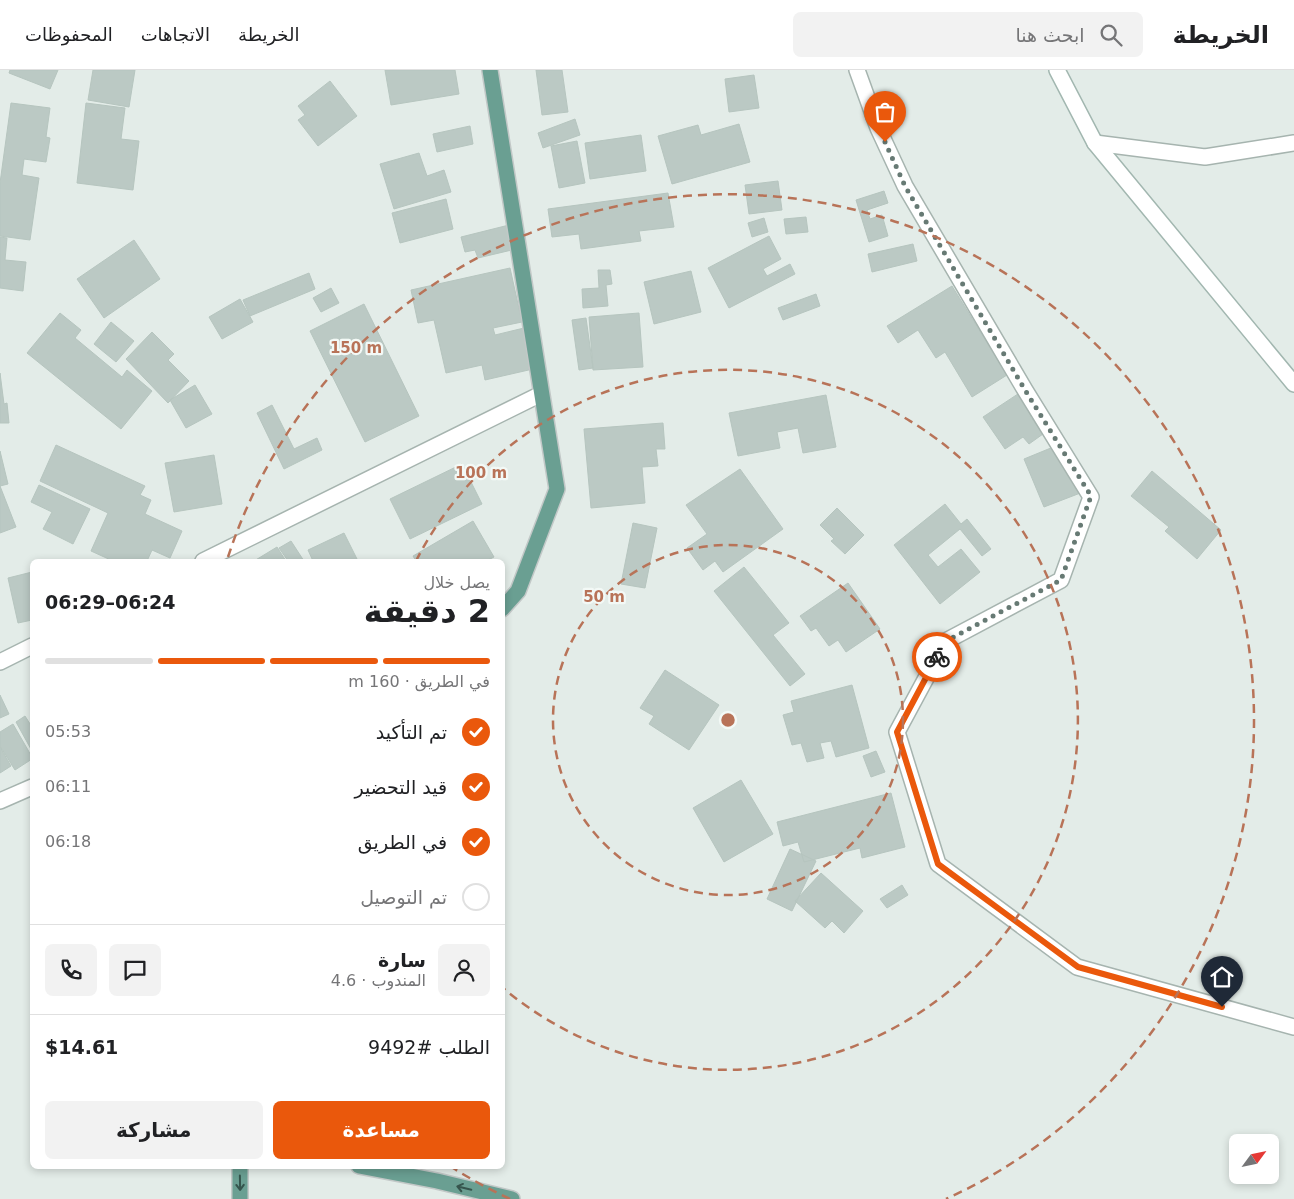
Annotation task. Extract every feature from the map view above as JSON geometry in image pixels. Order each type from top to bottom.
[{"type":"main road","points":[[490,70],[557,489],[518,591],[505,606]]},
{"type":"main road","points":[[240,1169],[240,1199]]},
{"type":"main road","points":[[373,1169],[512,1199]]},
{"type":"street","points":[[857,70],[878,128],[905,186],[1025,390],[1091,496],[1061,580],[946,641],[897,732],[938,864],[1078,967],[1294,1027]]},
{"type":"street","points":[[1057,70],[1095,143],[1294,384]]},
{"type":"street","points":[[1095,143],[1204,157],[1294,143]]},
{"type":"street","points":[[207,559],[541,394]]},
{"type":"street","points":[[0,662],[30,647]]},
{"type":"street","points":[[0,801],[30,788]]},
{"type":"building","points":[[10,70],[58,70],[50,89],[9,73]]},
{"type":"building","points":[[93,70],[135,70],[129,107],[88,100]]},
{"type":"building","points":[[385,70],[455,70],[459,94],[391,105]]},
{"type":"building","points":[[536,70],[562,70],[568,112],[542,115]]},
{"type":"building","points":[[754,75],[759,108],[729,112],[725,79]]},
{"type":"building","points":[[330,81],[357,116],[318,146],[298,120],[305,115],[298,106]]},
{"type":"building","points":[[11,103],[50,108],[46,137],[50,138],[46,162],[24,159],[22,175],[39,178],[30,240],[0,236],[0,183]]},
{"type":"building","points":[[86,103],[125,108],[121,139],[139,141],[133,190],[77,183]]},
{"type":"building","points":[[575,119],[580,135],[543,148],[538,133]]},
{"type":"building","points":[[739,124],[750,162],[672,184],[658,136],[698,125],[701,135]]},
{"type":"building","points":[[470,126],[473,144],[437,152],[433,134]]},
{"type":"building","points":[[641,135],[646,171],[590,179],[585,143]]},
{"type":"building","points":[[577,141],[585,183],[559,188],[551,146]]},
{"type":"building","points":[[419,153],[427,176],[444,170],[451,192],[394,209],[380,164]]},
{"type":"building","points":[[778,181],[782,210],[749,214],[745,185]]},
{"type":"building","points":[[884,191],[888,203],[867,210],[870,219],[882,215],[888,236],[869,242],[856,200]]},
{"type":"building","points":[[668,193],[674,227],[639,231],[641,241],[581,249],[579,234],[552,237],[548,209]]},
{"type":"building","points":[[446,199],[453,229],[400,243],[392,213]]},
{"type":"building","points":[[806,217],[808,232],[786,234],[784,219]]},
{"type":"building","points":[[764,218],[768,232],[752,237],[748,223]]},
{"type":"building","points":[[509,225],[516,249],[478,258],[475,250],[465,252],[461,237]]},
{"type":"building","points":[[769,236],[781,259],[763,269],[767,276],[790,264],[795,274],[729,308],[708,268]]},
{"type":"building","points":[[0,237],[7,238],[5,260],[26,262],[23,291],[0,288]]},
{"type":"building","points":[[134,240],[160,279],[104,318],[77,279]]},
{"type":"building","points":[[913,244],[917,261],[872,272],[868,254]]},
{"type":"building","points":[[510,268],[522,322],[493,328],[495,335],[524,328],[533,369],[485,380],[482,365],[446,373],[434,320],[418,323],[411,290]]},
{"type":"building","points":[[598,270],[610,270],[612,284],[606,285],[608,306],[583,308],[582,289],[599,288]]},
{"type":"building","points":[[691,271],[701,312],[654,324],[644,282]]},
{"type":"building","points":[[309,273],[315,289],[250,316],[243,300]]},
{"type":"building","points":[[952,286],[1007,375],[972,397],[945,352],[936,358],[918,330],[898,343],[887,326]]},
{"type":"building","points":[[331,288],[339,303],[321,312],[313,298]]},
{"type":"building","points":[[816,294],[820,306],[783,320],[778,308]]},
{"type":"building","points":[[240,299],[253,322],[222,339],[209,317]]},
{"type":"building","points":[[364,304],[419,416],[365,442],[310,331]]},
{"type":"building","points":[[60,313],[81,330],[75,338],[122,377],[127,370],[152,391],[121,429],[27,353]]},
{"type":"building","points":[[639,313],[643,367],[593,370],[589,317]]},
{"type":"building","points":[[586,318],[593,368],[579,370],[572,320]]},
{"type":"building","points":[[111,322],[134,341],[116,362],[94,344]]},
{"type":"building","points":[[152,332],[174,354],[168,360],[189,381],[168,403],[126,359]]},
{"type":"building","points":[[0,373],[4,404],[7,403],[9,423],[0,423]]},
{"type":"building","points":[[195,385],[212,414],[186,428],[170,400]]},
{"type":"building","points":[[1027,388],[1041,409],[1030,416],[1043,434],[1029,444],[1023,437],[1005,449],[983,417]]},
{"type":"building","points":[[826,395],[836,447],[803,453],[798,428],[777,432],[780,448],[738,456],[729,413]]},
{"type":"building","points":[[272,405],[294,449],[317,438],[322,450],[284,469],[257,413]]},
{"type":"building","points":[[663,423],[665,449],[656,449],[658,466],[642,467],[645,503],[591,508],[584,429]]},
{"type":"building","points":[[1063,443],[1083,492],[1044,507],[1024,459]]},
{"type":"building","points":[[56,445],[145,486],[140,495],[151,500],[145,514],[182,531],[170,558],[152,550],[148,559],[109,559],[91,551],[108,513],[40,481]]},
{"type":"building","points":[[0,451],[8,484],[0,486]]},
{"type":"building","points":[[214,455],[222,504],[174,512],[165,463]]},
{"type":"building","points":[[462,464],[482,504],[410,539],[390,499]]},
{"type":"building","points":[[740,469],[783,529],[723,572],[715,561],[703,570],[687,548],[707,534],[686,505]]},
{"type":"building","points":[[1152,471],[1221,530],[1197,559],[1165,531],[1169,527],[1131,496]]},
{"type":"building","points":[[39,485],[90,509],[73,544],[43,529],[52,512],[31,502]]},
{"type":"building","points":[[0,486],[16,527],[0,533]]},
{"type":"building","points":[[945,504],[961,524],[967,519],[991,549],[982,556],[960,529],[928,555],[938,567],[961,549],[980,572],[940,604],[894,545]]},
{"type":"building","points":[[837,508],[864,535],[845,554],[831,541],[834,539],[820,525]]},
{"type":"building","points":[[473,521],[494,557],[490,559],[415,559],[413,556]]},
{"type":"building","points":[[633,523],[657,528],[645,588],[621,584]]},
{"type":"building","points":[[344,533],[357,559],[312,559],[308,550]]},
{"type":"building","points":[[291,541],[303,559],[287,559],[279,548]]},
{"type":"building","points":[[277,547],[285,559],[257,559]]},
{"type":"building","points":[[744,567],[789,623],[773,635],[805,674],[790,686],[714,591]]},
{"type":"building","points":[[30,572],[30,620],[18,623],[8,578]]},
{"type":"building","points":[[848,583],[880,629],[846,652],[838,640],[829,646],[816,628],[811,631],[800,616]]},
{"type":"building","points":[[665,670],[719,705],[689,750],[649,724],[654,716],[640,708]]},
{"type":"building","points":[[852,685],[869,748],[836,757],[831,741],[820,743],[824,758],[807,762],[801,743],[792,745],[783,715],[794,712],[791,701]]},
{"type":"building","points":[[0,695],[9,714],[0,718]]},
{"type":"building","points":[[25,716],[30,724],[30,747],[16,722]]},
{"type":"building","points":[[13,724],[30,754],[30,760],[15,770],[0,746],[0,732]]},
{"type":"building","points":[[0,747],[11,766],[0,773]]},
{"type":"building","points":[[876,751],[885,772],[871,777],[863,756]]},
{"type":"building","points":[[741,780],[773,834],[724,862],[693,808]]},
{"type":"building","points":[[891,793],[905,847],[862,858],[860,848],[804,862],[798,842],[783,846],[777,822]]},
{"type":"building","points":[[790,849],[816,861],[792,911],[767,899]]},
{"type":"building","points":[[821,873],[863,911],[844,933],[832,921],[825,928],[795,901]]},
{"type":"building","points":[[902,885],[908,895],[887,908],[880,899]]},
{"type":"way so far","points":[[885,142],[905,186],[1025,390],[1091,496],[1061,580],[946,641],[937,657]]},
{"type":"route","points":[[937,657],[897,732],[938,864],[1078,967],[1222,1007]]}]
